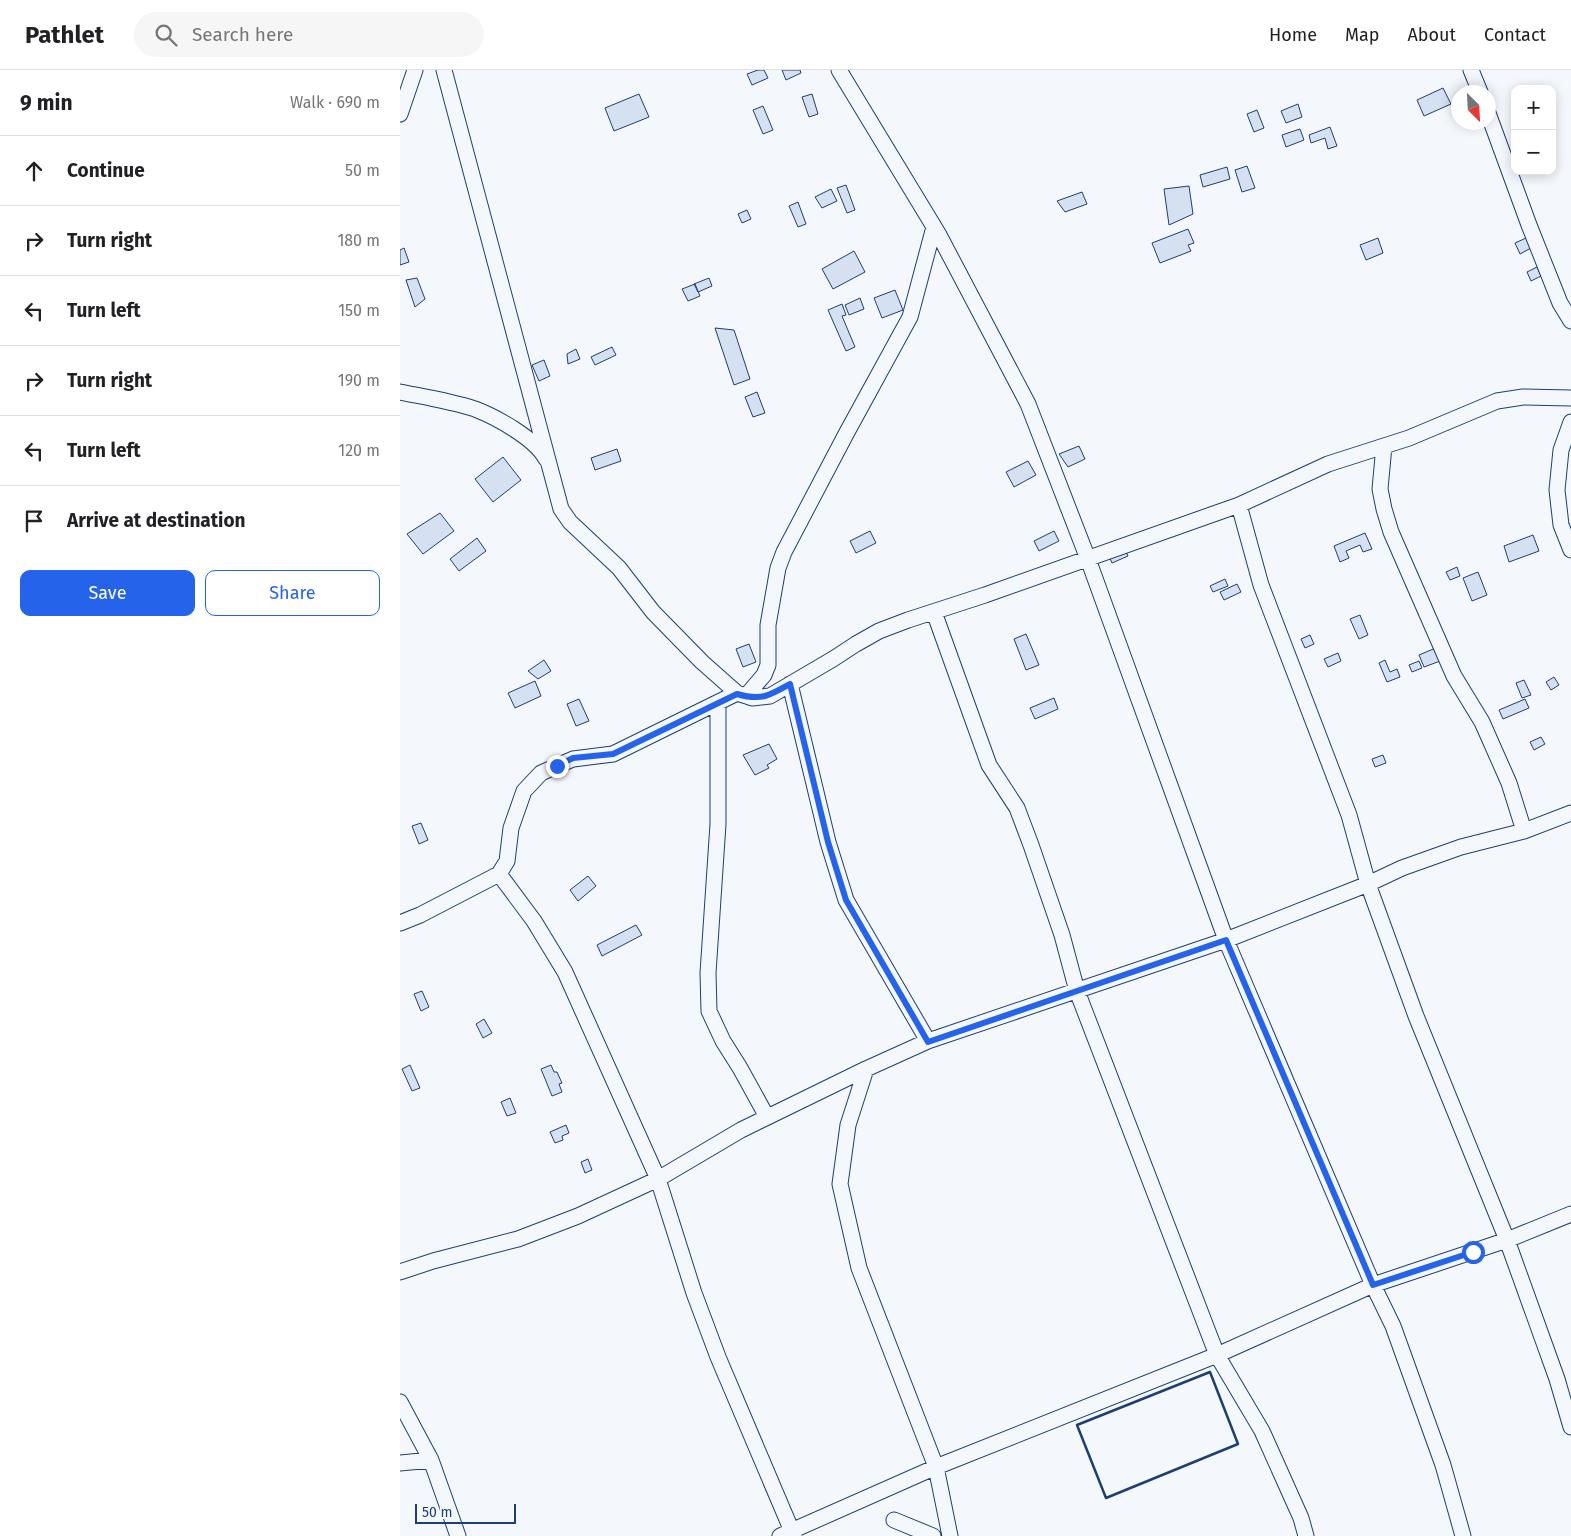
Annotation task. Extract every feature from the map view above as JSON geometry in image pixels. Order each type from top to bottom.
[{"type":"street","points":[[400,114],[415,70]]},
{"type":"street","points":[[444,70],[561,509],[570,522],[619,568],[653,612],[702,662],[742,695],[752,698],[770,696],[880,631],[1239,505],[1328,464],[1409,438],[1497,401],[1524,397],[1571,398]]},
{"type":"street","points":[[838,70],[934,228],[1028,404],[1088,559],[1226,940],[1373,1285],[1393,1326],[1443,1465],[1463,1536]]},
{"type":"street","points":[[1472,70],[1477,85]]},
{"type":"street","points":[[1494,130],[1560,303],[1571,321]]},
{"type":"street","points":[[400,923],[428,911],[499,874],[507,861],[512,828],[524,791],[541,773],[573,758],[613,754],[718,704],[742,695],[764,675],[768,665],[768,625],[778,568],[784,552],[910,317],[934,228]]},
{"type":"street","points":[[400,392],[476,409],[509,426],[526,437],[542,452],[553,474]]},
{"type":"street","points":[[1571,422],[1561,450],[1557,490],[1561,525],[1571,550]]},
{"type":"street","points":[[1384,446],[1380,489],[1391,532],[1454,676],[1486,731],[1508,783],[1524,831]]},
{"type":"street","points":[[1239,505],[1261,585],[1348,815],[1368,884],[1420,1025],[1507,1240],[1557,1379],[1571,1427]]},
{"type":"street","points":[[934,612],[989,765],[1017,808],[1062,935],[1077,991],[1217,1355],[1262,1431],[1301,1518],[1306,1536]]},
{"type":"street","points":[[790,684],[828,842],[846,900],[928,1042]]},
{"type":"street","points":[[718,704],[718,824],[708,973],[709,1010],[723,1041],[767,1117]]},
{"type":"street","points":[[400,1272],[518,1239],[578,1216],[658,1179],[741,1130],[767,1117],[866,1069],[928,1042],[1226,940],[1368,884],[1402,868],[1460,847],[1524,831],[1571,813]]},
{"type":"street","points":[[499,874],[534,921],[565,972],[658,1179],[694,1293],[788,1534],[936,1468],[1217,1355],[1373,1285],[1507,1240],[1571,1214]]},
{"type":"street","points":[[866,1069],[848,1125],[840,1184],[859,1268],[936,1468],[950,1536]]},
{"type":"street","points":[[400,1402],[431,1460],[458,1536]]},
{"type":"street","points":[[400,1463],[431,1460]]},
{"type":"street","points":[[894,1520],[933,1536]]},
{"type":"building","points":[[764,70],[768,78],[752,85],[747,74]]},
{"type":"building","points":[[782,70],[800,70],[801,73],[786,80]]},
{"type":"building","points":[[1443,88],[1451,104],[1424,116],[1417,100]]},
{"type":"building","points":[[639,94],[649,117],[614,131],[605,108]]},
{"type":"building","points":[[812,94],[818,114],[809,117],[802,97]]},
{"type":"building","points":[[1298,104],[1302,117],[1286,123],[1281,111]]},
{"type":"building","points":[[763,106],[773,130],[763,134],[753,110]]},
{"type":"building","points":[[1257,110],[1264,128],[1254,132],[1247,114]]},
{"type":"building","points":[[1330,127],[1337,146],[1328,149],[1325,138],[1311,143],[1309,135]]},
{"type":"building","points":[[1300,129],[1304,140],[1286,147],[1282,135]]},
{"type":"building","points":[[1247,166],[1255,188],[1242,192],[1235,170]]},
{"type":"building","points":[[1227,167],[1230,179],[1203,187],[1200,175]]},
{"type":"building","points":[[846,185],[855,210],[847,213],[837,188]]},
{"type":"building","points":[[1189,186],[1193,214],[1169,225],[1164,189]]},
{"type":"building","points":[[831,189],[837,201],[822,208],[815,197]]},
{"type":"building","points":[[1082,192],[1087,204],[1065,212],[1057,201]]},
{"type":"building","points":[[798,202],[806,224],[798,227],[789,206]]},
{"type":"building","points":[[747,210],[751,219],[742,223],[738,214]]},
{"type":"building","points":[[1188,229],[1194,243],[1188,245],[1191,251],[1160,263],[1152,243]]},
{"type":"building","points":[[1378,238],[1383,253],[1366,260],[1360,245]]},
{"type":"building","points":[[1526,238],[1531,248],[1520,254],[1515,243]]},
{"type":"building","points":[[404,248],[409,262],[400,265],[400,250]]},
{"type":"building","points":[[854,251],[865,272],[833,289],[822,269]]},
{"type":"building","points":[[1537,267],[1541,276],[1531,281],[1527,272]]},
{"type":"building","points":[[417,278],[425,299],[415,307],[406,280]]},
{"type":"building","points":[[709,278],[712,286],[698,292],[694,284]]},
{"type":"building","points":[[695,284],[700,296],[688,301],[682,289]]},
{"type":"building","points":[[895,290],[903,310],[882,318],[874,298]]},
{"type":"building","points":[[860,298],[864,309],[849,315],[845,305]]},
{"type":"building","points":[[842,304],[846,315],[842,316],[855,347],[846,351],[828,310]]},
{"type":"building","points":[[715,328],[734,330],[750,379],[734,385]]},
{"type":"building","points":[[612,347],[616,355],[595,365],[591,357]]},
{"type":"building","points":[[576,349],[580,359],[568,364],[567,354]]},
{"type":"building","points":[[544,360],[550,376],[539,381],[532,365]]},
{"type":"building","points":[[757,392],[765,413],[753,417],[745,397]]},
{"type":"building","points":[[1079,446],[1085,459],[1068,467],[1059,454]]},
{"type":"building","points":[[617,449],[621,461],[595,470],[591,458]]},
{"type":"building","points":[[503,457],[521,480],[493,502],[475,479]]},
{"type":"building","points":[[1028,461],[1036,475],[1014,487],[1006,472]]},
{"type":"building","points":[[440,513],[454,531],[423,554],[407,534]]},
{"type":"building","points":[[870,531],[876,543],[856,553],[850,541]]},
{"type":"building","points":[[1054,531],[1059,541],[1039,551],[1034,541]]},
{"type":"building","points":[[1365,533],[1372,549],[1363,552],[1360,545],[1346,551],[1349,558],[1340,562],[1334,546]]},
{"type":"building","points":[[1533,535],[1539,551],[1509,562],[1504,546]]},
{"type":"building","points":[[477,538],[486,551],[459,571],[450,559]]},
{"type":"building","points":[[1125,549],[1128,556],[1112,563],[1109,556]]},
{"type":"building","points":[[1457,567],[1460,576],[1450,580],[1446,572]]},
{"type":"building","points":[[1478,572],[1487,595],[1472,601],[1463,578]]},
{"type":"building","points":[[1225,579],[1228,586],[1213,592],[1210,586]]},
{"type":"building","points":[[1237,584],[1241,592],[1224,600],[1220,592]]},
{"type":"building","points":[[1360,615],[1368,635],[1359,639],[1350,619]]},
{"type":"building","points":[[1026,634],[1039,665],[1026,670],[1014,639]]},
{"type":"building","points":[[1310,635],[1314,644],[1305,648],[1301,639]]},
{"type":"building","points":[[749,644],[756,662],[743,667],[736,649]]},
{"type":"building","points":[[1438,647],[1443,660],[1424,667],[1419,655]]},
{"type":"building","points":[[1338,653],[1341,661],[1328,667],[1324,659]]},
{"type":"building","points":[[544,660],[551,671],[538,679],[528,671]]},
{"type":"building","points":[[1385,660],[1390,672],[1397,669],[1400,677],[1387,682],[1379,663]]},
{"type":"building","points":[[1419,661],[1422,668],[1412,672],[1409,665]]},
{"type":"building","points":[[1554,677],[1559,685],[1551,690],[1546,682]]},
{"type":"building","points":[[1524,680],[1531,695],[1522,698],[1516,683]]},
{"type":"building","points":[[535,681],[541,696],[515,708],[508,693]]},
{"type":"building","points":[[1054,698],[1058,709],[1035,719],[1030,708]]},
{"type":"building","points":[[579,699],[589,721],[576,726],[567,704]]},
{"type":"building","points":[[1525,699],[1529,708],[1503,719],[1499,710]]},
{"type":"building","points":[[1541,737],[1545,744],[1534,750],[1530,742]]},
{"type":"building","points":[[769,744],[777,759],[767,765],[769,768],[755,775],[743,755]]},
{"type":"building","points":[[1383,755],[1386,763],[1375,767],[1372,759]]},
{"type":"building","points":[[421,823],[428,840],[419,844],[412,826]]},
{"type":"building","points":[[588,876],[596,886],[578,901],[570,890]]},
{"type":"building","points":[[636,925],[642,935],[602,956],[597,945]]},
{"type":"building","points":[[422,991],[429,1007],[421,1011],[414,994]]},
{"type":"building","points":[[484,1019],[492,1033],[483,1038],[476,1024]]},
{"type":"building","points":[[410,1065],[420,1088],[412,1091],[402,1069]]},
{"type":"building","points":[[551,1065],[562,1083],[559,1084],[562,1092],[552,1096],[541,1069]]},
{"type":"building","points":[[510,1098],[516,1113],[507,1116],[501,1102]]},
{"type":"building","points":[[566,1125],[569,1133],[562,1136],[563,1140],[555,1143],[550,1132]]},
{"type":"building","points":[[588,1159],[592,1170],[585,1173],[581,1162]]},
{"type":"wall","points":[[1210,1372],[1238,1444],[1106,1498],[1077,1425],[1210,1372]]},
{"type":"route","points":[[557,766],[573,758],[613,754],[737,694],[752,698],[770,696],[790,684],[828,842],[846,900],[928,1042],[1226,940],[1373,1285],[1473,1252]]}]
